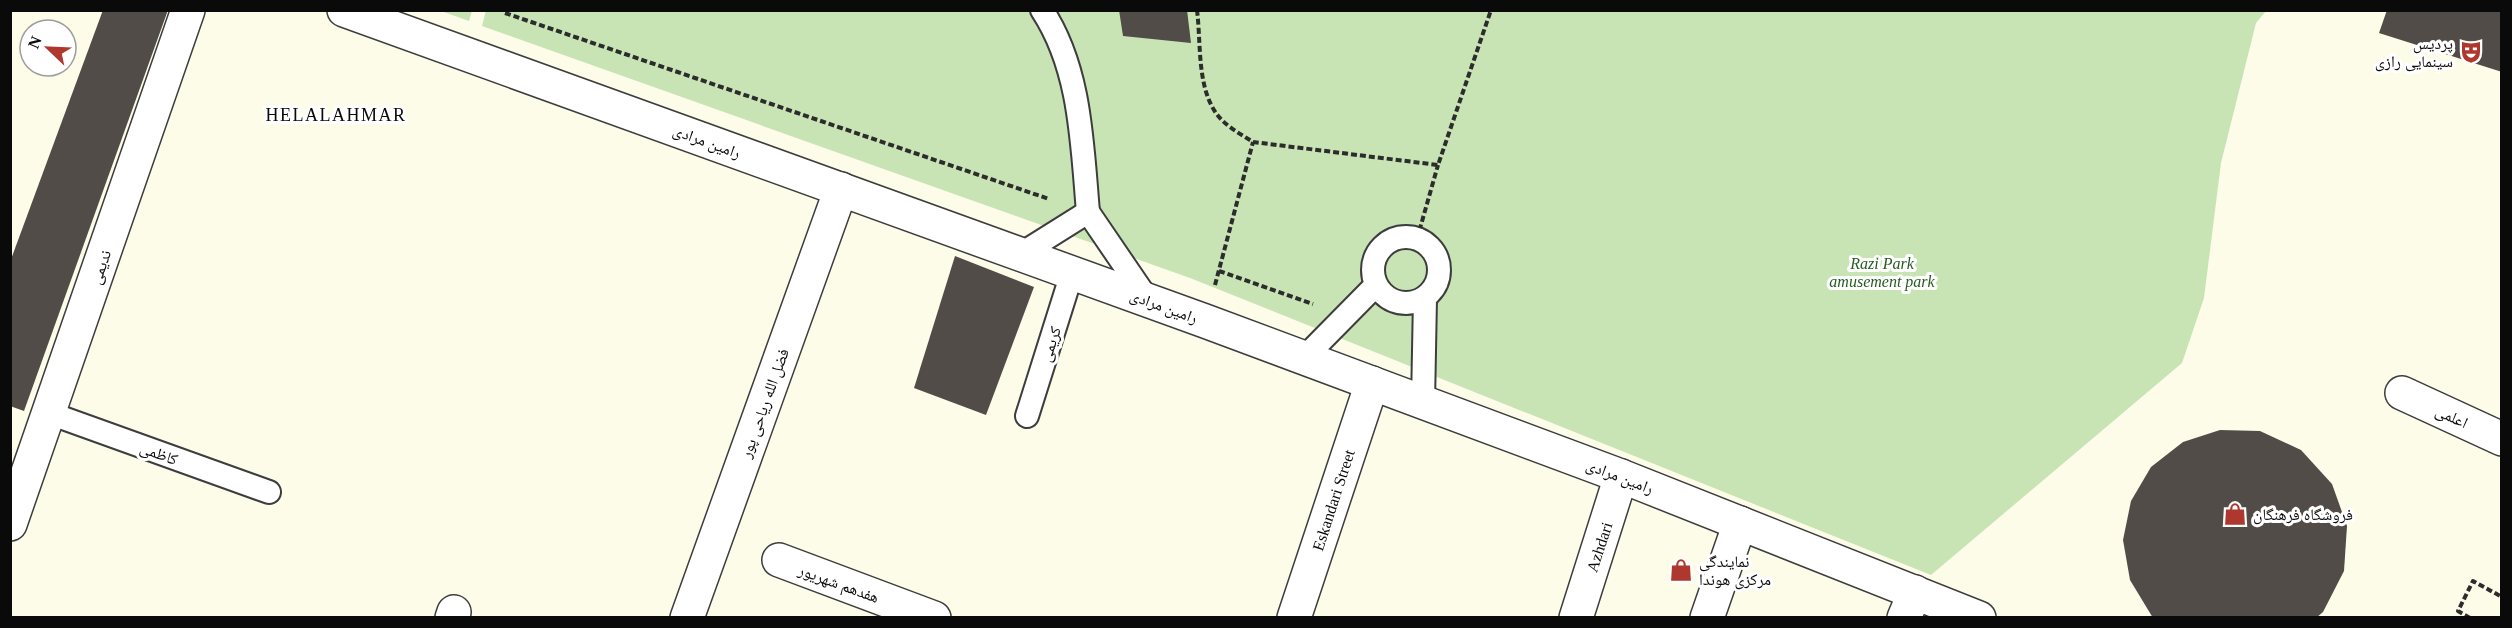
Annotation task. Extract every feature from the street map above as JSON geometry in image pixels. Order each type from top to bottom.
[{"type":"street","name":"ندیمی","points":[[10,524],[189,10]]},
{"type":"street","name":"رامین مرادی","points":[[344,10],[1148,300],[1621,477],[1740,524],[1910,605],[1979,618]]},
{"type":"street","name":"فضل الله ریاحی پور","points":[[687,618],[841,189]]},
{"type":"street","name":"Eskandari Street","points":[[1294,618],[1371,383]]},
{"type":"street","name":"اعلمی","points":[[2402,393],[2502,439]]},
{"type":"street","name":"Azhdari","points":[[1576,618],[1621,477]]},
{"type":"street","points":[[1707,618],[1740,524]]},
{"type":"street","name":"هفدهم شهریور","points":[[779,560],[934,618]]},
{"type":"lane","points":[[1042,10],[1053,27],[1065,57],[1080,118],[1088,212],[1148,300]]},
{"type":"lane","points":[[1021,254],[1088,212]]},
{"type":"lane","points":[[1398,238],[1417,239],[1435,254],[1439,265],[1439,277],[1434,288],[1425,298],[1411,303],[1397,303],[1384,297],[1376,285],[1372,272],[1374,259],[1381,248],[1398,238]]},
{"type":"lane","name":"کریمی","points":[[1027,416],[1072,273]]},
{"type":"lane","points":[[1304,358],[1376,285]]},
{"type":"lane","points":[[1423,403],[1425,298]]},
{"type":"lane","name":"کاظمی","points":[[49,414],[269,492]]},
{"type":"path","points":[[1197,10],[1203,82],[1214,111],[1229,127],[1253,142],[1438,165]]},
{"type":"path","points":[[1417,239],[1438,165],[1491,10]]},
{"type":"path","points":[[504,13],[1088,212]]},
{"type":"path","points":[[1205,321],[1253,142]]},
{"type":"path","points":[[1219,271],[1345,315]]},
{"type":"path","points":[[2470,618],[2458,611],[2473,581],[2502,597]]},
{"type":"green space","name":"Razi Park amusement park","points":[[486,10],[2266,11],[2256,23],[2221,163],[2204,298],[2182,363],[1931,575],[1190,278],[482,26]]},
{"type":"green space","points":[[441,11],[472,11],[469,21]]},
{"type":"building","points":[[103,10],[168,10],[24,411],[10,406],[10,262]]},
{"type":"building","points":[[1119,10],[1187,10],[1191,43],[1123,36]]},
{"type":"building","name":"پردیس سینمایی رازی","points":[[2387,10],[2502,10],[2502,72],[2379,33]]},
{"type":"building","points":[[955,256],[1034,287],[986,415],[914,388]]},
{"type":"building","name":"فروشگاه فرهنگان","points":[[2220,430],[2260,431],[2301,450],[2332,484],[2347,526],[2344,571],[2323,612],[2316,618],[2153,618],[2130,580],[2123,540],[2131,501],[2151,467],[2183,442]]},
{"type":"place","name":"پردیس سینمایی رازی","points":[[2471,52]]},
{"type":"place","name":"فروشگاه فرهنگان","points":[[2235,514]]},
{"type":"place","name":"نمایندگی مرکزی هوندا","points":[[1681,570]]},
{"type":"district","name":"HELALAHMAR","points":[[336,115]]}]
